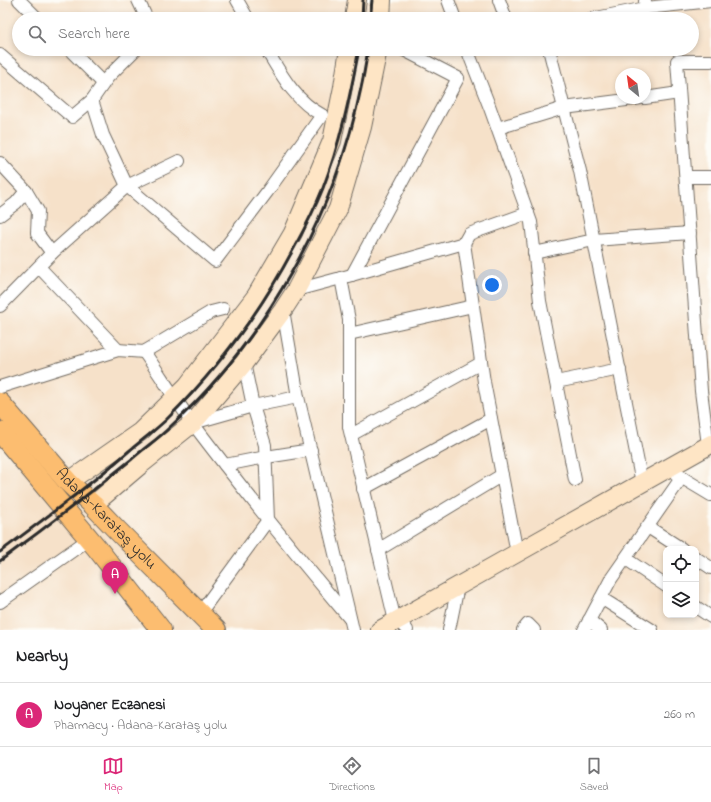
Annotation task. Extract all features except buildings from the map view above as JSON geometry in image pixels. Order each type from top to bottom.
[{"type":"main road","points":[[355,12],[357,0]]},
{"type":"main road","points":[[68,482],[140,432],[175,398],[187,386],[256,296],[293,233],[332,141],[348,56]]},
{"type":"main road","points":[[94,505],[139,466],[193,423],[244,363],[284,310],[338,209],[362,127],[377,56]]},
{"type":"main road","name":"Adana-Karataş yolu","points":[[0,403],[68,482],[94,505],[216,630]]},
{"type":"main road","name":"Adana-Karataş yolu","points":[[0,432],[90,539],[161,630]]},
{"type":"main road","points":[[395,625],[458,586],[642,483],[675,473],[710,445]]},
{"type":"street","points":[[19,0],[31,12]]},
{"type":"street","points":[[138,0],[144,12]]},
{"type":"street","points":[[237,0],[244,12]]},
{"type":"street","points":[[448,0],[452,12]]},
{"type":"street","points":[[499,0],[503,12]]},
{"type":"street","points":[[616,12],[645,4],[711,1]]},
{"type":"street","points":[[0,54],[72,117],[92,100],[103,83],[129,56]]},
{"type":"street","points":[[76,56],[103,83]]},
{"type":"street","points":[[92,100],[103,136],[127,186],[215,261],[322,115],[314,111],[291,90],[270,56]]},
{"type":"street","points":[[395,625],[349,427],[349,320],[347,277],[458,78],[416,56]]},
{"type":"street","points":[[470,56],[498,128],[531,222],[540,301],[576,480]]},
{"type":"street","points":[[551,56],[580,171],[642,483]]},
{"type":"street","points":[[710,445],[701,391],[677,61],[711,61]]},
{"type":"street","points":[[651,97],[679,93]]},
{"type":"street","points":[[498,128],[564,108],[615,101]]},
{"type":"street","points":[[0,306],[52,253],[127,186],[179,161]]},
{"type":"street","points":[[0,163],[26,191],[38,211],[37,233],[52,253]]},
{"type":"street","points":[[686,177],[711,177]]},
{"type":"street","points":[[0,215],[16,203],[26,191]]},
{"type":"street","points":[[517,553],[481,363],[464,243],[469,234],[528,213]]},
{"type":"street","points":[[534,253],[594,240],[690,233]]},
{"type":"street","points":[[296,290],[347,277],[464,243]]},
{"type":"street","points":[[39,267],[118,350]]},
{"type":"street","points":[[349,334],[473,306]]},
{"type":"street","points":[[0,387],[118,350],[144,352],[211,312],[223,309]]},
{"type":"street","points":[[284,310],[298,397],[352,625]]},
{"type":"street","points":[[144,352],[193,423],[352,625]]},
{"type":"street","points":[[200,613],[268,520],[265,445],[253,406],[244,363]]},
{"type":"street","points":[[351,435],[481,363]]},
{"type":"street","points":[[556,382],[620,369]]},
{"type":"street","points":[[193,423],[253,406],[298,397]]},
{"type":"street","points":[[363,489],[491,419]]},
{"type":"street","points":[[225,465],[311,450]]},
{"type":"street","points":[[601,630],[586,625],[611,580],[648,527],[675,473],[711,495]]},
{"type":"street","points":[[378,550],[502,475]]},
{"type":"street","points":[[648,527],[677,546]]},
{"type":"street","points":[[0,602],[90,539]]},
{"type":"street","points":[[626,559],[663,584]]},
{"type":"street","points":[[699,560],[711,568]]},
{"type":"street","points":[[449,630],[458,586]]},
{"type":"street","points":[[601,598],[652,630]]},
{"type":"street","points":[[699,609],[711,617]]},
{"type":"street","points":[[523,630],[528,624],[534,630]]},
{"type":"railway","points":[[362,12],[363,0]]},
{"type":"railway","points":[[371,12],[372,0]]},
{"type":"railway","points":[[0,552],[82,490],[166,420],[221,360],[253,316],[282,270],[320,195],[339,137],[358,56]]},
{"type":"railway","points":[[0,561],[83,498],[165,431],[204,393],[236,355],[265,315],[291,272],[314,228],[334,182],[349,135],[362,83],[367,56]]},
{"type":"place","name":"Noyaner Eczanesi","points":[[115,594]]}]
